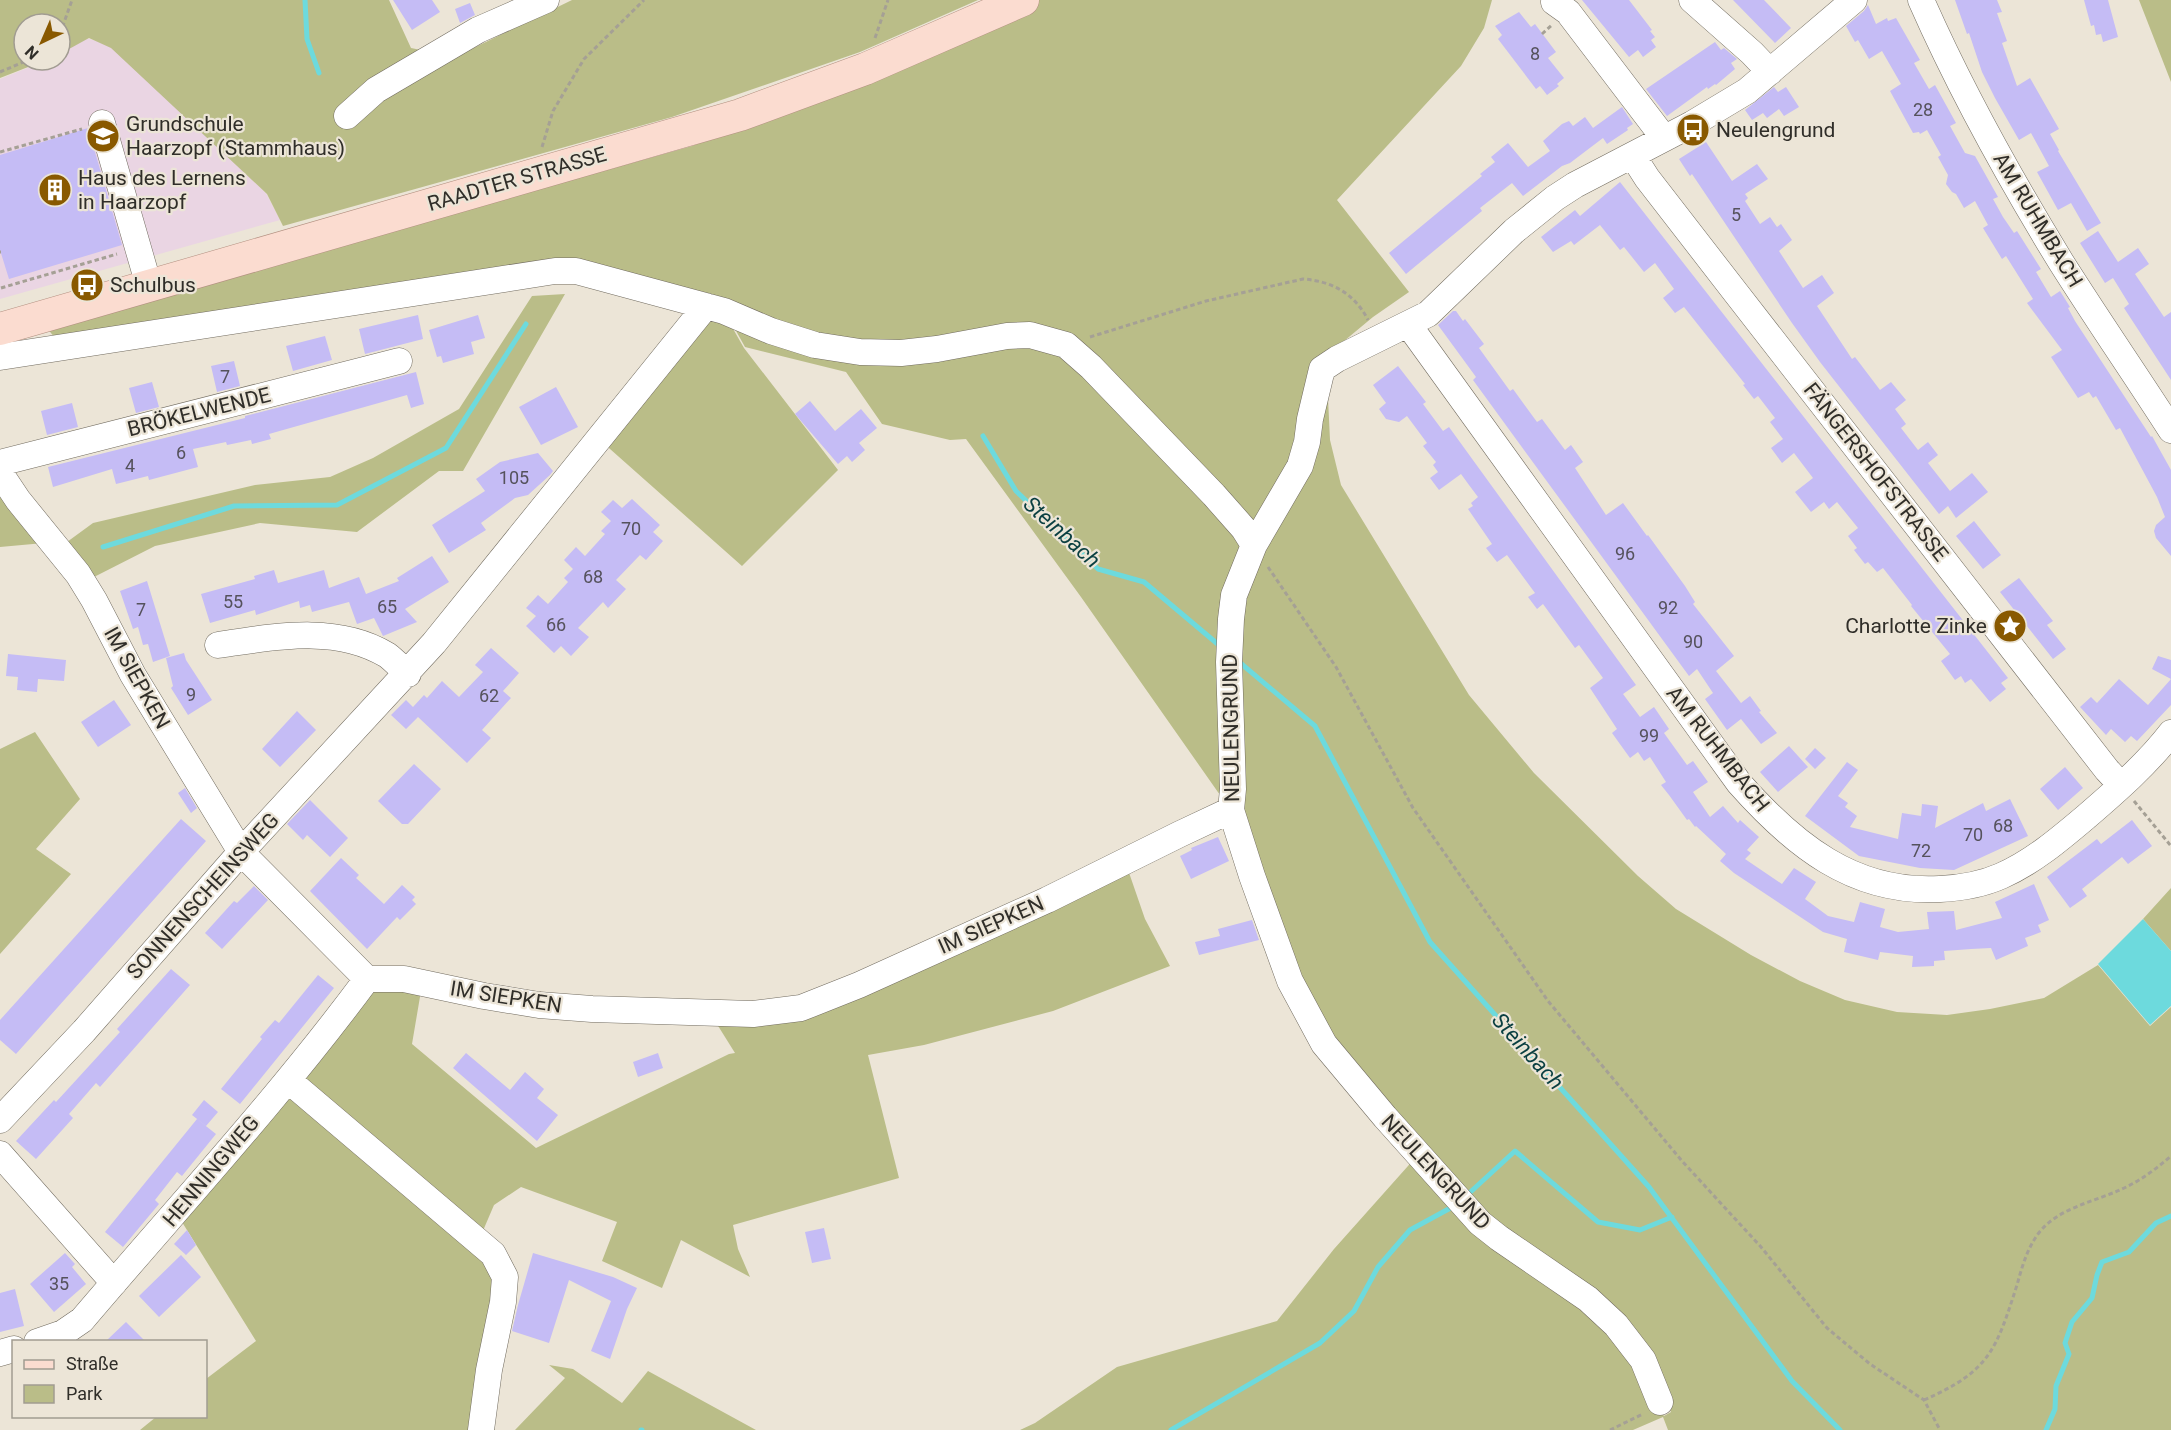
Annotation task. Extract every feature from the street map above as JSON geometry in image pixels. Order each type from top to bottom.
[{"type":"main road","name":"RAADTER STRASSE","points":[[0,329],[740,115],[865,69],[1023,0]]},
{"type":"street","points":[[347,116],[376,90],[468,36],[546,0]]},
{"type":"street","points":[[1692,0],[1770,72]]},
{"type":"street","name":"NEULENGRUND","points":[[1660,1402],[1643,1360],[1616,1325],[1588,1299],[1499,1238],[1471,1213],[1385,1117],[1324,1044],[1290,981],[1231,810],[1233,789],[1228,662],[1234,595],[1254,545],[1300,466],[1322,369],[1337,359],[1428,314],[1514,231],[1541,209],[1575,185],[1633,156],[1747,91],[1854,0]]},
{"type":"street","name":"AM RUHMBACH","points":[[1921,0],[1965,96],[2019,191],[2062,263],[2171,430]]},
{"type":"street","points":[[1554,2],[1568,12],[1664,138]]},
{"type":"street","points":[[102,123],[149,286]]},
{"type":"street","name":"FÄNGERSHOFSTRASSE","points":[[1633,156],[1647,178],[1736,293],[2121,785]]},
{"type":"street","points":[[0,357],[555,271],[576,271],[706,306],[815,345],[860,352],[901,353],[1007,336],[1029,335],[1066,345],[1091,367],[1214,495],[1244,529],[1254,545]]},
{"type":"street","name":"SONNENSCHEINSWEG","points":[[0,1120],[84,1030],[241,852],[408,674],[568,465],[706,306]]},
{"type":"street","name":"AM RUHMBACH","points":[[1407,324],[1739,783],[1773,819],[1817,855],[1841,870],[1867,881],[1925,890],[1951,889],[2001,876],[2022,865],[2070,830],[2121,785],[2171,733]]},
{"type":"street","name":"BRÖKELWENDE","points":[[0,463],[399,361]]},
{"type":"street","name":"IM SIEPKEN","points":[[0,473],[18,500],[78,574],[133,675],[241,852],[367,979],[404,979],[539,1005],[592,1009],[753,1014],[801,1008],[859,985],[1047,900],[1231,810]]},
{"type":"street","points":[[218,645],[285,636],[345,637],[387,655],[408,674]]},
{"type":"street","name":"HENNINGWEG","points":[[40,1340],[74,1328],[288,1080],[367,979]]},
{"type":"street","points":[[288,1080],[493,1254],[505,1277],[504,1294],[489,1370],[482,1430]]},
{"type":"street","points":[[0,1154],[114,1283]]},
{"type":"path","points":[[533,174],[554,111],[584,59],[644,0]]},
{"type":"path","points":[[865,69],[888,0]]},
{"type":"path","points":[[1,153],[102,123]]},
{"type":"path","points":[[0,287],[139,248]]},
{"type":"path","points":[[94,253],[96,260]]},
{"type":"path","points":[[79,258],[81,265]]},
{"type":"path","points":[[64,263],[67,269]]},
{"type":"path","points":[[49,267],[51,273]]},
{"type":"path","points":[[34,271],[37,278]]},
{"type":"path","points":[[1066,345],[1206,301],[1304,279],[1337,286],[1353,298],[1366,317],[1376,339]]},
{"type":"path","points":[[1254,545],[1336,667],[1413,808],[1548,1001],[1682,1161],[1761,1247],[1827,1328],[1870,1364],[1924,1400],[1940,1430]]},
{"type":"path","points":[[2121,785],[2171,846]]},
{"type":"path","points":[[1924,1400],[1957,1385],[1973,1374],[1987,1358],[1998,1339],[2028,1249],[2039,1232],[2052,1219],[2124,1189],[2153,1171],[2171,1156]]},
{"type":"path","points":[[1610,1430],[1647,1412],[1660,1402]]},
{"type":"shaded area","name":"Grundschule Haarzopf (Stammhaus)","points":[[72,34],[111,45],[266,193],[280,220],[0,299],[0,79],[17,72],[72,72]]},
{"type":"green space","points":[[0,0],[389,0],[411,48],[455,57],[572,0],[978,0],[860,52],[672,117],[283,226],[267,194],[111,48],[89,38],[72,47],[72,12],[12,12],[12,72],[15,72],[0,78]]},
{"type":"green space","points":[[1034,0],[1492,0],[1484,28],[1461,66],[1337,200],[1409,292],[1373,317],[1326,356],[1330,440],[1341,485],[1469,695],[1534,773],[1638,876],[1676,909],[1751,955],[1800,981],[1845,1000],[1897,1012],[1947,1015],[2044,998],[2098,965],[2150,1026],[2171,1007],[2171,1430],[1668,1430],[1663,1417],[1633,1430],[1020,1430],[1035,1423],[1117,1367],[1277,1321],[1334,1249],[1416,1157],[1325,1044],[1227,805],[1081,597],[966,439],[950,440],[882,424],[846,372],[745,347],[721,304],[582,267],[59,343],[47,328],[692,146],[866,77]],"holes":[[[1502,1235],[1639,1342],[1671,1412],[1664,1416],[1623,1344],[1584,1305]]]},
{"type":"green space","points":[[2139,0],[2171,0],[2171,82]]},
{"type":"green space","points":[[565,294],[463,471],[439,471],[357,532],[260,523],[155,546],[94,577],[67,542],[93,523],[255,485],[330,477],[373,458],[459,409],[532,296]]},
{"type":"green space","points":[[706,306],[724,313],[744,348],[838,470],[742,566],[601,441]]},
{"type":"green space","points":[[0,490],[44,543],[0,547]]},
{"type":"green space","points":[[35,732],[80,799],[36,849],[71,874],[0,954],[0,749]]},
{"type":"green space","points":[[1126,864],[1145,919],[1170,966],[1053,1011],[924,1045],[868,1055],[899,1178],[733,1225],[738,1249],[750,1277],[681,1240],[662,1288],[602,1261],[617,1222],[521,1187],[494,1205],[479,1240],[504,1277],[484,1415],[495,1430],[140,1430],[155,1418],[207,1418],[207,1378],[256,1341],[177,1214],[292,1081],[368,981],[422,985],[412,1044],[536,1148],[735,1053],[710,1013],[753,1016]]},
{"type":"green space","points":[[2171,888],[2171,951],[2143,919]]},
{"type":"green space","points":[[549,1365],[573,1369],[622,1403],[648,1371],[756,1430],[515,1430],[565,1378]]},
{"type":"water","points":[[2143,919],[2171,951],[2171,1006],[2150,1025],[2098,964]]},
{"type":"building","points":[[393,0],[432,0],[440,12],[412,30]]},
{"type":"building","points":[[1582,0],[1629,0],[1652,30],[1650,31],[1655,37],[1651,40],[1656,47],[1643,57],[1638,50],[1629,57]]},
{"type":"building","points":[[1733,0],[1764,0],[1791,28],[1775,43]]},
{"type":"building","points":[[1955,0],[1997,0],[2002,12],[1997,13],[2007,41],[2002,43],[2017,86],[2030,78],[2059,129],[2050,134],[2058,151],[2101,223],[2087,231],[2071,203],[2058,210],[2037,172],[2049,166],[2031,133],[2019,140],[1995,98],[1982,72]]},
{"type":"building","points":[[2084,0],[2108,0],[2118,37],[2103,42],[2101,34],[2096,35],[2094,25],[2091,26]]},
{"type":"building","points":[[470,3],[475,15],[460,23],[455,9]]},
{"type":"building","points":[[1868,5],[1876,24],[1887,18],[1888,21],[1896,18],[1920,60],[1914,63],[1929,89],[1935,85],[1956,123],[1950,126],[1965,153],[1975,156],[1998,197],[1993,199],[2003,217],[2014,233],[2017,231],[2041,269],[2036,272],[2051,297],[2060,291],[2075,321],[2152,436],[2171,470],[2171,556],[2156,538],[2154,531],[2156,525],[2165,517],[2157,497],[2120,428],[2116,430],[2096,396],[2093,398],[2089,392],[2078,398],[2051,357],[2062,350],[2027,303],[2033,299],[2006,256],[2002,259],[1983,228],[1988,225],[1975,201],[1964,208],[1956,194],[1946,184],[1948,175],[1938,157],[1941,155],[1927,130],[1920,134],[1919,132],[1913,133],[1890,91],[1901,84],[1882,51],[1869,59],[1858,40],[1855,42],[1846,26]]},
{"type":"building","points":[[1519,12],[1531,27],[1535,24],[1556,52],[1548,58],[1564,78],[1557,84],[1559,86],[1547,95],[1540,86],[1536,89],[1498,39],[1502,35],[1495,26]]},
{"type":"building","points":[[1715,42],[1721,50],[1724,48],[1737,59],[1731,63],[1735,69],[1716,85],[1708,89],[1707,87],[1667,116],[1646,89]]},
{"type":"building","points":[[1774,87],[1778,92],[1786,87],[1799,107],[1784,116],[1779,109],[1767,118],[1763,113],[1752,120],[1745,110]]},
{"type":"building","points":[[1622,107],[1633,124],[1627,128],[1628,130],[1607,144],[1603,138],[1523,196],[1512,183],[1480,208],[1482,211],[1406,274],[1389,253],[1482,176],[1480,174],[1495,162],[1491,157],[1508,143],[1528,167],[1550,151],[1543,141],[1562,124],[1569,121],[1573,126],[1585,117],[1593,128]]},
{"type":"building","name":"Haus des Lernens in Haarzopf","points":[[88,128],[122,245],[9,279],[0,250],[0,155]]},
{"type":"building","points":[[1706,142],[1732,181],[1757,164],[1768,179],[1745,194],[1748,198],[1745,201],[1760,224],[1770,217],[1777,227],[1781,224],[1792,240],[1779,251],[1803,288],[1822,275],[1834,293],[1817,306],[1852,359],[1855,357],[1880,390],[1891,382],[1906,400],[1895,409],[1906,424],[1901,428],[1918,450],[1928,442],[1938,455],[1928,463],[1950,491],[1972,473],[1988,492],[1956,518],[1948,506],[1939,514],[1820,362],[1692,174],[1690,176],[1679,159]]},
{"type":"building","points":[[1620,182],[2008,678],[2001,683],[2006,689],[1990,702],[1971,679],[1965,683],[1961,676],[1955,680],[1941,661],[1950,654],[1912,605],[1883,568],[1877,572],[1868,562],[1865,564],[1854,550],[1857,548],[1848,536],[1858,528],[1837,502],[1829,509],[1824,502],[1811,512],[1795,492],[1813,478],[1794,453],[1782,463],[1771,448],[1783,439],[1770,422],[1775,418],[1758,396],[1754,399],[1743,385],[1745,384],[1684,307],[1675,313],[1663,298],[1674,289],[1655,263],[1644,272],[1624,247],[1620,250],[1600,225],[1574,245],[1571,241],[1553,252],[1541,237],[1575,210],[1580,216]]},
{"type":"building","points":[[2098,231],[2118,262],[2138,248],[2149,264],[2135,274],[2164,317],[2171,312],[2171,380],[2124,308],[2129,304],[2113,278],[2105,283],[2080,243]]},
{"type":"building","points":[[1453,311],[1456,311],[1463,321],[1465,319],[1484,344],[1479,348],[1510,391],[1513,389],[1537,422],[1542,419],[1565,450],[1571,445],[1583,462],[1575,468],[1606,515],[1623,503],[1648,535],[1685,586],[1695,602],[1693,604],[1734,656],[1716,671],[1741,703],[1750,696],[1761,711],[1759,712],[1777,733],[1761,744],[1741,719],[1727,730],[1705,699],[1713,693],[1697,669],[1689,676],[1473,380],[1476,377],[1438,325]]},
{"type":"building","points":[[418,315],[423,339],[365,354],[359,329]]},
{"type":"building","points":[[478,315],[485,338],[471,342],[474,354],[443,363],[441,356],[437,357],[429,330]]},
{"type":"building","points":[[325,336],[332,360],[293,371],[286,346]]},
{"type":"building","points":[[234,361],[240,386],[217,392],[211,366]]},
{"type":"building","points":[[1398,366],[1426,402],[1423,404],[1443,431],[1449,427],[1636,685],[1623,694],[1640,717],[1654,707],[1669,729],[1664,733],[1687,765],[1693,761],[1708,782],[1693,792],[1710,817],[1723,806],[1738,823],[1740,820],[1759,837],[1747,850],[1751,853],[1745,859],[1782,884],[1794,868],[1816,882],[1805,899],[1828,916],[1854,922],[1860,902],[1885,909],[1880,927],[1898,932],[1929,929],[1927,912],[1954,911],[1956,930],[2002,918],[1995,902],[2034,884],[2049,920],[2038,925],[2041,932],[2025,938],[2028,946],[1996,960],[1991,948],[1944,951],[1945,960],[1934,961],[1934,966],[1912,967],[1913,956],[1880,952],[1878,960],[1844,952],[1847,939],[1823,932],[1734,873],[1720,861],[1726,854],[1689,819],[1687,820],[1661,785],[1666,782],[1650,757],[1644,761],[1638,752],[1630,758],[1612,733],[1617,729],[1590,688],[1603,678],[1579,645],[1575,648],[1543,604],[1537,609],[1528,597],[1535,593],[1507,555],[1497,562],[1486,548],[1492,544],[1468,509],[1473,506],[1471,503],[1478,497],[1461,474],[1439,490],[1430,478],[1438,472],[1433,465],[1436,462],[1423,446],[1427,443],[1407,416],[1399,422],[1386,419],[1379,409],[1386,403],[1373,385]]},
{"type":"building","points":[[416,372],[424,404],[411,408],[407,395],[269,434],[271,439],[252,444],[251,440],[227,445],[226,442],[193,449],[198,467],[149,480],[148,476],[116,484],[112,469],[53,487],[48,467]]},
{"type":"building","points":[[152,382],[159,407],[136,413],[129,388]]},
{"type":"building","points":[[556,387],[578,427],[541,445],[519,407]]},
{"type":"building","points":[[810,401],[835,431],[861,409],[877,428],[859,443],[865,450],[852,462],[847,456],[838,464],[795,414]]},
{"type":"building","points":[[72,403],[78,427],[47,435],[41,411]]},
{"type":"building","points":[[538,453],[553,471],[550,475],[528,495],[515,498],[481,523],[486,530],[449,553],[432,525],[485,491],[476,479],[500,462]]},
{"type":"building","points":[[632,499],[660,525],[653,532],[663,541],[646,560],[640,555],[616,580],[626,589],[608,608],[603,602],[578,628],[589,637],[571,656],[561,646],[554,653],[526,626],[536,616],[526,608],[538,595],[548,604],[568,582],[564,578],[573,569],[564,560],[576,547],[585,556],[605,534],[601,531],[611,521],[601,512],[613,500],[622,508]]},
{"type":"building","points":[[1974,521],[2001,555],[1983,569],[1956,536]]},
{"type":"building","points":[[432,556],[449,582],[405,609],[417,622],[383,636],[374,618],[357,624],[349,602],[312,612],[310,605],[300,608],[299,601],[256,615],[255,610],[210,623],[201,594],[255,579],[254,576],[274,570],[278,583],[324,570],[329,588],[359,577],[366,594],[399,581],[397,578]]},
{"type":"building","points":[[2019,578],[2053,621],[2047,625],[2066,649],[2053,659],[2000,592]]},
{"type":"building","points":[[147,581],[170,656],[153,662],[148,644],[143,645],[138,627],[133,629],[120,591]]},
{"type":"building","points":[[491,648],[519,673],[503,691],[511,698],[482,730],[491,738],[467,763],[418,717],[406,729],[391,715],[406,700],[413,707],[424,695],[427,698],[442,681],[459,697],[483,672],[475,665]]},
{"type":"building","points":[[184,653],[186,660],[212,700],[188,715],[171,688],[173,686],[166,658]]},
{"type":"building","points":[[8,654],[66,660],[64,681],[38,679],[37,692],[17,690],[18,677],[6,676]]},
{"type":"building","points":[[2158,656],[2171,660],[2171,679],[2152,669]]},
{"type":"building","points":[[2119,679],[2148,705],[2171,679],[2171,705],[2137,741],[2131,736],[2125,742],[2111,729],[2106,735],[2080,707],[2091,697],[2097,703]]},
{"type":"building","points":[[114,700],[131,725],[98,747],[81,722]]},
{"type":"building","points":[[297,711],[316,730],[280,767],[262,749]]},
{"type":"building","points":[[1789,746],[1808,767],[1778,792],[1760,772]]},
{"type":"building","points":[[1815,748],[1826,758],[1815,769],[1805,759]]},
{"type":"building","points":[[1847,762],[1858,770],[1838,796],[1848,803],[1845,807],[1857,816],[1850,827],[1898,839],[1902,813],[1921,816],[1922,804],[1938,806],[1935,828],[1983,803],[1986,811],[2010,799],[2028,836],[1954,870],[1920,868],[1859,856],[1805,816]]},
{"type":"building","points":[[414,764],[441,789],[408,824],[402,824],[378,801]]},
{"type":"building","points":[[2065,767],[2083,788],[2058,810],[2040,789]]},
{"type":"building","points":[[185,788],[197,808],[191,813],[178,793]]},
{"type":"building","points":[[310,800],[348,838],[330,857],[307,835],[303,840],[287,824]]},
{"type":"building","points":[[181,819],[206,841],[16,1054],[0,1040],[0,1020]]},
{"type":"building","points":[[2132,820],[2152,846],[2128,864],[2122,857],[2082,889],[2087,896],[2070,908],[2047,877],[2097,839],[2101,844]]},
{"type":"building","points":[[1218,837],[1229,861],[1191,879],[1180,856],[1192,850],[1191,848]]},
{"type":"building","points":[[341,858],[359,875],[356,878],[384,904],[402,885],[415,897],[412,900],[416,904],[400,920],[397,917],[367,949],[310,891]]},
{"type":"building","points":[[254,886],[268,900],[222,949],[205,933],[234,901],[237,903]]},
{"type":"building","points":[[1252,920],[1259,940],[1199,955],[1195,942],[1220,936],[1218,929]]},
{"type":"building","points":[[171,969],[190,985],[100,1087],[96,1083],[69,1114],[73,1118],[36,1159],[16,1141],[54,1100],[56,1102],[120,1032],[117,1029]]},
{"type":"building","points":[[318,975],[334,988],[240,1104],[221,1089],[262,1039],[260,1037],[275,1020],[279,1023]]},
{"type":"building","points":[[466,1053],[510,1090],[525,1072],[544,1089],[537,1098],[558,1115],[537,1141],[453,1068]]},
{"type":"building","points":[[658,1053],[663,1068],[638,1077],[633,1062]]},
{"type":"building","points":[[204,1100],[218,1112],[206,1126],[192,1115]]},
{"type":"building","points":[[197,1119],[216,1134],[182,1176],[177,1172],[155,1200],[159,1204],[123,1247],[105,1232]]},
{"type":"building","points":[[824,1228],[831,1259],[812,1263],[805,1232]]},
{"type":"building","points":[[187,1230],[196,1245],[186,1255],[174,1244]]},
{"type":"building","points":[[65,1253],[75,1264],[72,1267],[86,1284],[54,1312],[30,1284]]},
{"type":"building","points":[[533,1253],[613,1277],[637,1288],[627,1309],[610,1359],[591,1351],[611,1301],[569,1280],[549,1343],[512,1331]]},
{"type":"building","points":[[181,1255],[201,1277],[159,1317],[139,1296]]},
{"type":"building","points":[[15,1289],[24,1326],[0,1332],[0,1293]]},
{"type":"building","points":[[126,1322],[144,1340],[107,1340]]},
{"type":"waterway","name":"Steinbach","points":[[305,0],[307,39],[319,73]]},
{"type":"waterway","points":[[103,547],[234,506],[337,505],[446,448],[526,324]]},
{"type":"waterway","name":"Steinbach","points":[[983,436],[1016,491],[1098,569],[1144,582],[1220,646]]},
{"type":"waterway","name":"Steinbach","points":[[1238,661],[1315,726],[1430,942],[1649,1187],[1792,1381],[1840,1430]]},
{"type":"waterway","points":[[1465,1197],[1515,1151],[1598,1222],[1640,1230],[1672,1217]]},
{"type":"waterway","points":[[1171,1430],[1320,1343],[1354,1311],[1378,1267],[1410,1230],[1456,1205]]},
{"type":"waterway","points":[[2046,1430],[2055,1409],[2056,1386],[2069,1354],[2065,1343],[2072,1322],[2092,1298],[2102,1262],[2129,1252],[2156,1223],[2171,1216]]},
{"type":"place","name":"Neulengrund","points":[[1693,130]]},
{"type":"place","name":"Grundschule Haarzopf (Stammhaus)","points":[[103,136]]},
{"type":"place","name":"Haus des Lernens in Haarzopf","points":[[55,190]]},
{"type":"place","name":"Schulbus","points":[[87,285]]},
{"type":"place","name":"Charlotte Zinke","points":[[2010,626]]}]
